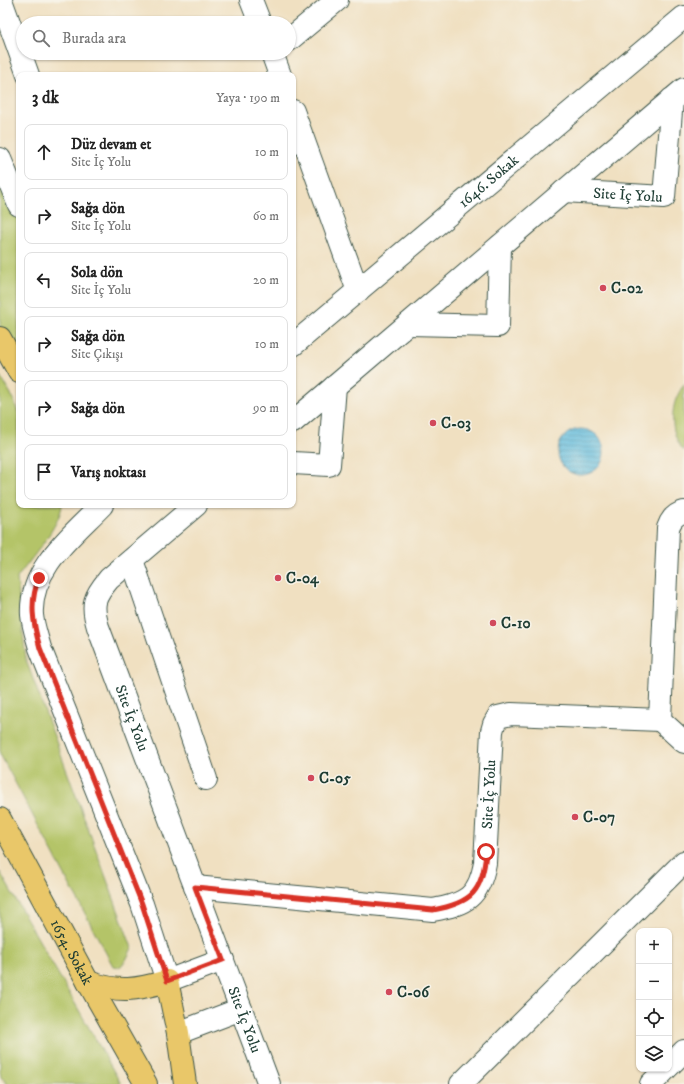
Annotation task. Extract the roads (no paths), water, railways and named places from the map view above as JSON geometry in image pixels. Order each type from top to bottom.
[{"type":"main road","points":[[0,338],[16,367]]},
{"type":"main road","name":"1654. Sokak","points":[[0,819],[88,982],[146,1084]]},
{"type":"main road","points":[[88,982],[108,989],[126,990],[147,987],[167,981],[178,1034],[185,1084]]},
{"type":"street","points":[[1,0],[16,42]]},
{"type":"street","points":[[252,0],[258,16]]},
{"type":"street","points":[[296,34],[337,0]]},
{"type":"street","name":"1646. Sokak","points":[[296,342],[684,17]]},
{"type":"street","points":[[23,60],[27,72]]},
{"type":"street","points":[[275,60],[279,72]]},
{"type":"street","name":"Site İç Yolu","points":[[564,191],[664,197],[678,94]]},
{"type":"street","name":"Site İç Yolu","points":[[296,419],[678,94]]},
{"type":"street","points":[[296,119],[358,290]]},
{"type":"street","points":[[0,159],[16,198]]},
{"type":"street","points":[[408,324],[498,326],[500,246]]},
{"type":"street","points":[[296,463],[328,465],[335,386]]},
{"type":"street","points":[[99,508],[59,549],[39,578],[32,604],[32,615],[40,648],[142,904],[167,981],[223,960]]},
{"type":"street","name":"Site İç Yolu","points":[[193,508],[109,579],[101,588],[95,601],[94,614],[269,1084]]},
{"type":"street","points":[[684,512],[675,515],[668,528],[660,720],[684,742]]},
{"type":"street","points":[[132,560],[206,779]]},
{"type":"street","name":"Site İç Yolu","points":[[195,887],[433,910],[458,904],[475,892],[480,883],[483,872],[486,852],[492,731],[498,717],[511,714],[660,720]]},
{"type":"street","points":[[461,1084],[684,862]]},
{"type":"street","points":[[178,1034],[241,1009]]},
{"type":"street","points":[[672,1063],[684,1051]]},
{"type":"street","points":[[651,1084],[663,1072]]},
{"type":"water","points":[[581,429],[594,433],[600,439],[604,452],[600,465],[594,471],[581,475],[568,471],[562,465],[558,452],[562,439],[568,433]]},
{"type":"place","name":"C-02","points":[[603,288]]},
{"type":"place","name":"C-03","points":[[433,423]]},
{"type":"place","name":"C-04","points":[[278,578]]},
{"type":"place","name":"C-10","points":[[493,623]]},
{"type":"place","name":"C-05","points":[[311,778]]},
{"type":"place","name":"C-07","points":[[575,817]]},
{"type":"place","name":"C-06","points":[[389,992]]}]
